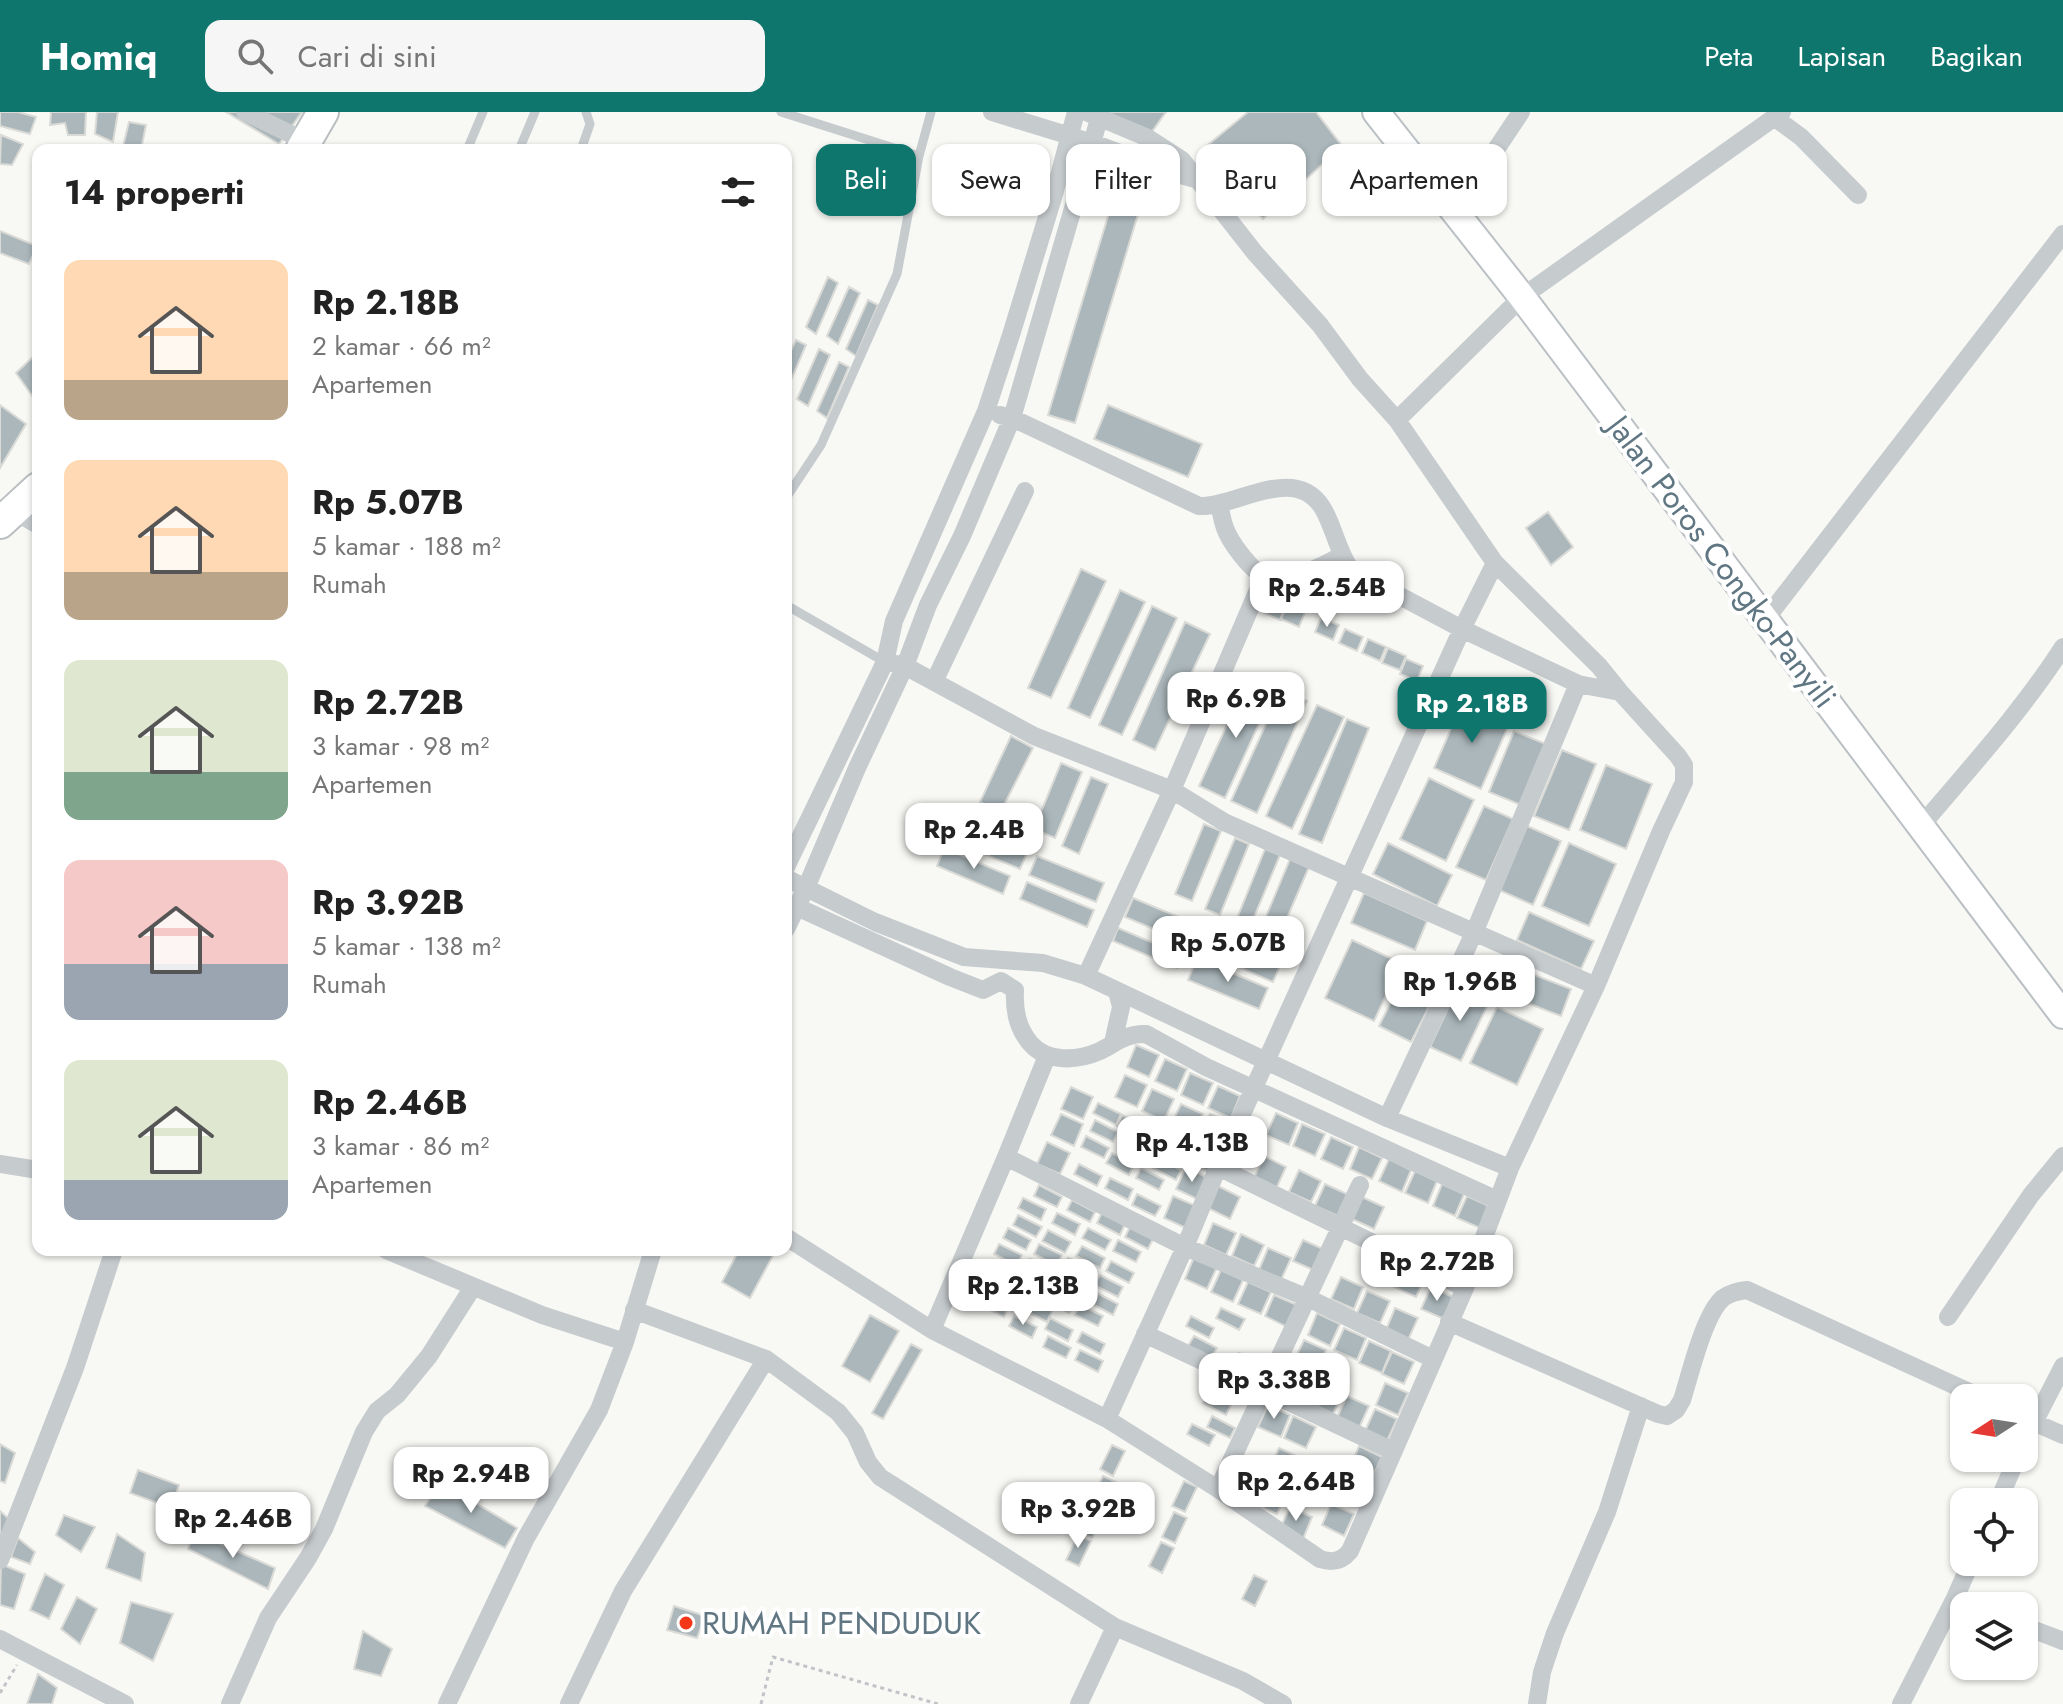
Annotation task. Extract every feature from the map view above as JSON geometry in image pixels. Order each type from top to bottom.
[{"type":"highway","points":[[304,144],[323,112]]},
{"type":"highway","points":[[17,520],[32,498]]},
{"type":"main road","name":"Jalan Poros Congko-Panyili","points":[[1376,112],[1402,144]]},
{"type":"main road","name":"Jalan Poros Congko-Panyili","points":[[1459,216],[2063,1015]]},
{"type":"street","points":[[245,112],[301,144]]},
{"type":"street","points":[[992,112],[1196,179]]},
{"type":"street","points":[[792,855],[885,662],[894,621],[986,411],[1071,137],[1076,112]]},
{"type":"street","points":[[1500,144],[1521,112]]},
{"type":"street","points":[[792,903],[806,888],[1012,418],[1093,143],[1096,113],[1148,138],[1182,160],[1196,176]]},
{"type":"street","points":[[1397,420],[1522,297],[1778,115],[1858,195]]},
{"type":"street","points":[[792,1241],[932,1330],[1107,1419],[1218,1489],[1320,1559],[1330,1562],[1345,1557],[1465,1288],[1510,1168],[1596,986],[1684,782],[1684,765],[1678,756],[1599,666],[1495,563],[1397,420],[1227,216]]},
{"type":"street","points":[[1765,620],[2063,234]]},
{"type":"street","points":[[986,411],[1012,418],[1189,503],[1219,504],[1270,488],[1299,490],[1311,495],[1321,504],[1351,570],[1462,629],[1578,684],[1620,692]]},
{"type":"street","points":[[934,682],[1025,491]]},
{"type":"street","points":[[1219,504],[1227,534],[1243,556],[1264,576],[1290,577],[1342,555]]},
{"type":"street","points":[[1107,1419],[1349,877],[1495,563]]},
{"type":"street","points":[[1086,976],[1172,790],[1264,576]]},
{"type":"street","points":[[1920,827],[1976,761],[2063,647]]},
{"type":"street","points":[[885,662],[905,666],[1034,736],[1172,790],[1224,822],[1596,986]]},
{"type":"street","points":[[1387,1118],[1474,933],[1578,684]]},
{"type":"street","points":[[792,881],[875,922],[964,957],[1043,963],[1086,976],[1387,1118],[1510,1168]]},
{"type":"street","points":[[792,904],[983,990],[1001,981],[1015,990]]},
{"type":"street","points":[[1043,963],[1015,990],[1014,1008],[1020,1026],[1034,1047],[1047,1056],[1076,1058],[1136,1033],[1146,1034],[1206,1067],[1303,1113],[1497,1200]]},
{"type":"street","points":[[1113,1043],[1121,1007],[1117,991]]},
{"type":"street","points":[[932,1330],[1047,1056]]},
{"type":"street","points":[[1948,1317],[2031,1195],[2063,1156]]},
{"type":"street","points":[[1006,1157],[1185,1247],[1308,1298],[1433,1359]]},
{"type":"street","points":[[0,1164],[32,1169]]},
{"type":"street","points":[[1218,1167],[1465,1288]]},
{"type":"street","points":[[1218,1489],[1360,1185]]},
{"type":"street","points":[[0,1560],[75,1368],[112,1256]]},
{"type":"street","points":[[400,1256],[542,1315],[625,1342]]},
{"type":"street","points":[[447,1704],[526,1538],[599,1410],[625,1342],[651,1256]]},
{"type":"street","points":[[230,1704],[268,1618],[324,1529],[364,1432],[377,1411],[397,1395],[429,1356],[473,1287]]},
{"type":"street","points":[[1449,1322],[1667,1416],[1676,1410],[1682,1400],[1709,1317],[1729,1294],[1747,1290],[1952,1384]]},
{"type":"street","points":[[634,1310],[766,1359],[838,1412],[855,1433],[868,1462],[880,1477],[1115,1627],[1243,1681],[1283,1704]]},
{"type":"street","points":[[1145,1334],[1393,1451]]},
{"type":"street","points":[[569,1704],[623,1591],[766,1359]]},
{"type":"street","points":[[2038,1405],[2063,1366]]},
{"type":"street","points":[[1537,1704],[1542,1672],[1551,1646],[1607,1512],[1641,1406]]},
{"type":"street","points":[[2038,1424],[2063,1435]]},
{"type":"street","points":[[1901,1704],[1950,1608]]},
{"type":"street","points":[[1079,1704],[1115,1627]]},
{"type":"street","points":[[2038,1631],[2063,1641]]},
{"type":"street","points":[[0,1639],[125,1704]]},
{"type":"lane","points":[[470,144],[483,112]]},
{"type":"lane","points":[[522,144],[535,112]]},
{"type":"lane","points":[[586,112],[590,124]]},
{"type":"lane","points":[[583,144],[596,112]]},
{"type":"lane","points":[[781,112],[919,156]]},
{"type":"lane","points":[[792,489],[821,445],[897,274],[919,156],[931,112]]},
{"type":"lane","points":[[585,138],[588,144]]},
{"type":"lane","points":[[792,608],[885,662]]},
{"type":"path","points":[[0,1693],[25,1651]]},
{"type":"path","points":[[761,1704],[773,1657],[938,1704]]},
{"type":"building","points":[[0,112],[18,112],[36,117],[30,134],[0,126]]},
{"type":"building","points":[[51,112],[86,112],[85,135],[68,135],[65,123],[50,125]]},
{"type":"building","points":[[97,112],[118,112],[113,142],[95,134]]},
{"type":"building","points":[[226,112],[302,112],[279,144]]},
{"type":"building","points":[[1105,112],[1166,112],[1151,133]]},
{"type":"building","points":[[1248,112],[1316,112],[1340,144],[1322,144],[1322,164],[1306,179],[1306,144],[1209,144]]},
{"type":"building","points":[[129,122],[146,125],[142,144],[124,144]]},
{"type":"building","points":[[1,135],[23,144],[12,165],[0,164]]},
{"type":"building","points":[[1108,216],[1137,216],[1075,423],[1048,415]]},
{"type":"building","points":[[0,231],[32,244],[29,264],[0,253]]},
{"type":"building","points":[[828,277],[838,283],[816,334],[806,327]]},
{"type":"building","points":[[849,287],[860,293],[838,344],[827,336]]},
{"type":"building","points":[[868,300],[878,305],[856,356],[846,349]]},
{"type":"building","points":[[796,340],[806,345],[792,378],[792,348]]},
{"type":"building","points":[[819,349],[830,355],[808,406],[797,399]]},
{"type":"building","points":[[32,358],[32,396],[16,373]]},
{"type":"building","points":[[839,362],[849,367],[827,418],[817,411]]},
{"type":"building","points":[[0,405],[26,424],[0,468]]},
{"type":"building","points":[[1108,405],[1202,444],[1188,477],[1094,439]]},
{"type":"building","points":[[1548,512],[1573,547],[1551,565],[1526,528]]},
{"type":"building","points":[[1081,569],[1106,581],[1051,698],[1028,688]]},
{"type":"building","points":[[1120,590],[1145,602],[1090,718],[1068,708]]},
{"type":"building","points":[[1268,597],[1286,605],[1280,620],[1262,612]]},
{"type":"building","points":[[1287,605],[1305,612],[1299,627],[1281,619]]},
{"type":"building","points":[[1152,606],[1177,618],[1122,735],[1099,725]]},
{"type":"building","points":[[1321,618],[1339,625],[1333,640],[1315,632]]},
{"type":"building","points":[[1185,622],[1210,634],[1155,750],[1133,740]]},
{"type":"building","points":[[1345,629],[1363,637],[1357,651],[1339,643]]},
{"type":"building","points":[[1368,639],[1386,647],[1380,661],[1362,653]]},
{"type":"building","points":[[1388,648],[1406,656],[1400,670],[1382,663]]},
{"type":"building","points":[[1406,659],[1423,666],[1417,681],[1400,674]]},
{"type":"building","points":[[1247,681],[1273,693],[1225,798],[1199,786]]},
{"type":"building","points":[[1282,689],[1307,701],[1257,813],[1231,801]]},
{"type":"building","points":[[1463,701],[1510,722],[1481,789],[1434,768]]},
{"type":"building","points":[[1317,705],[1344,717],[1292,829],[1266,816]]},
{"type":"building","points":[[1347,719],[1369,728],[1322,843],[1299,834]]},
{"type":"building","points":[[1514,731],[1546,744],[1521,805],[1489,792]]},
{"type":"building","points":[[1011,736],[1033,748],[1000,813],[980,802]]},
{"type":"building","points":[[1562,750],[1596,764],[1569,830],[1534,816]]},
{"type":"building","points":[[1061,763],[1082,772],[1055,838],[1034,829]]},
{"type":"building","points":[[1606,765],[1652,784],[1626,849],[1580,830]]},
{"type":"building","points":[[1091,777],[1108,784],[1079,854],[1062,846]]},
{"type":"building","points":[[1429,778],[1474,800],[1446,861],[1400,839]]},
{"type":"building","points":[[1484,806],[1513,819],[1486,880],[1456,867]]},
{"type":"building","points":[[955,820],[1028,851],[1020,869],[948,839]]},
{"type":"building","points":[[1204,824],[1221,831],[1192,901],[1175,894]]},
{"type":"building","points":[[1527,826],[1561,841],[1533,905],[1499,890]]},
{"type":"building","points":[[1235,838],[1249,844],[1220,915],[1205,909]]},
{"type":"building","points":[[1388,843],[1452,875],[1437,906],[1373,874]]},
{"type":"building","points":[[1569,843],[1616,864],[1589,926],[1542,906]]},
{"type":"building","points":[[944,848],[1010,876],[1003,894],[937,866]]},
{"type":"building","points":[[1265,849],[1280,855],[1250,927],[1236,921]]},
{"type":"building","points":[[1037,856],[1104,883],[1096,902],[1029,875]]},
{"type":"building","points":[[1290,859],[1309,867],[1278,939],[1260,931]]},
{"type":"building","points":[[1027,882],[1094,910],[1087,927],[1020,899]]},
{"type":"building","points":[[1364,893],[1427,921],[1415,950],[1351,923]]},
{"type":"building","points":[[1133,898],[1200,926],[1192,945],[1125,917]]},
{"type":"building","points":[[1529,912],[1594,941],[1581,969],[1517,940]]},
{"type":"building","points":[[1118,928],[1182,955],[1177,968],[1113,941]]},
{"type":"building","points":[[1212,931],[1282,961],[1273,982],[1204,952]]},
{"type":"building","points":[[1352,940],[1401,963],[1374,1021],[1325,998]]},
{"type":"building","points":[[1197,958],[1268,988],[1259,1009],[1188,980]]},
{"type":"building","points":[[1412,960],[1444,977],[1411,1042],[1379,1026]]},
{"type":"building","points":[[1503,963],[1571,989],[1561,1016],[1493,990]]},
{"type":"building","points":[[1459,985],[1490,1000],[1461,1061],[1430,1047]]},
{"type":"building","points":[[1497,1007],[1543,1029],[1517,1085],[1470,1063]]},
{"type":"building","points":[[1136,1045],[1159,1055],[1149,1077],[1127,1067]]},
{"type":"building","points":[[1165,1059],[1187,1069],[1177,1091],[1155,1081]]},
{"type":"building","points":[[1190,1073],[1213,1083],[1203,1105],[1181,1095]]},
{"type":"building","points":[[1125,1075],[1147,1085],[1137,1107],[1115,1097]]},
{"type":"building","points":[[1218,1086],[1240,1096],[1231,1118],[1208,1108]]},
{"type":"building","points":[[1071,1087],[1093,1097],[1083,1119],[1061,1109]]},
{"type":"building","points":[[1152,1089],[1174,1099],[1164,1121],[1142,1111]]},
{"type":"building","points":[[1098,1103],[1121,1114],[1116,1125],[1093,1113]]},
{"type":"building","points":[[1181,1104],[1203,1114],[1194,1135],[1171,1125]]},
{"type":"building","points":[[1276,1113],[1298,1123],[1289,1145],[1266,1135]]},
{"type":"building","points":[[1061,1114],[1083,1124],[1074,1146],[1051,1135]]},
{"type":"building","points":[[1210,1114],[1233,1125],[1223,1147],[1200,1136]]},
{"type":"building","points":[[1122,1115],[1146,1127],[1141,1137],[1117,1126]]},
{"type":"building","points":[[1095,1120],[1118,1132],[1113,1142],[1090,1131]]},
{"type":"building","points":[[1302,1124],[1325,1134],[1315,1156],[1293,1146]]},
{"type":"building","points":[[1148,1128],[1172,1140],[1166,1151],[1143,1139]]},
{"type":"building","points":[[1086,1136],[1109,1148],[1104,1158],[1081,1147]]},
{"type":"building","points":[[1331,1137],[1353,1147],[1343,1169],[1321,1159]]},
{"type":"building","points":[[1198,1141],[1221,1151],[1211,1173],[1189,1163]]},
{"type":"building","points":[[1047,1142],[1070,1153],[1060,1174],[1037,1164]]},
{"type":"building","points":[[1130,1143],[1153,1155],[1148,1165],[1125,1154]]},
{"type":"building","points":[[1359,1147],[1382,1158],[1372,1179],[1350,1169]]},
{"type":"building","points":[[1112,1153],[1134,1164],[1129,1175],[1106,1163]]},
{"type":"building","points":[[1264,1156],[1286,1167],[1276,1189],[1254,1178]]},
{"type":"building","points":[[1158,1158],[1181,1170],[1176,1180],[1153,1168]]},
{"type":"building","points":[[1389,1159],[1411,1170],[1402,1192],[1379,1181]]},
{"type":"building","points":[[1079,1164],[1102,1176],[1097,1186],[1074,1174]]},
{"type":"building","points":[[1186,1167],[1208,1178],[1199,1200],[1176,1189]]},
{"type":"building","points":[[1141,1168],[1164,1180],[1159,1190],[1136,1178]]},
{"type":"building","points":[[1299,1170],[1321,1181],[1311,1202],[1289,1192]]},
{"type":"building","points":[[1415,1171],[1437,1181],[1428,1203],[1405,1193]]},
{"type":"building","points":[[1110,1178],[1133,1189],[1128,1200],[1105,1188]]},
{"type":"building","points":[[1325,1184],[1347,1194],[1338,1216],[1315,1206]]},
{"type":"building","points":[[1442,1184],[1464,1194],[1455,1216],[1433,1206]]},
{"type":"building","points":[[1039,1185],[1062,1197],[1057,1207],[1034,1196]]},
{"type":"building","points":[[1218,1186],[1240,1197],[1230,1219],[1208,1208]]},
{"type":"building","points":[[1137,1194],[1161,1206],[1155,1216],[1132,1205]]},
{"type":"building","points":[[1173,1196],[1196,1206],[1186,1228],[1164,1218]]},
{"type":"building","points":[[1467,1196],[1489,1206],[1480,1228],[1457,1218]]},
{"type":"building","points":[[1362,1197],[1384,1207],[1374,1229],[1352,1219]]},
{"type":"building","points":[[1023,1198],[1046,1209],[1041,1220],[1018,1208]]},
{"type":"building","points":[[1072,1200],[1095,1212],[1090,1222],[1067,1210]]},
{"type":"building","points":[[1102,1212],[1125,1224],[1120,1235],[1097,1223]]},
{"type":"building","points":[[1057,1213],[1080,1224],[1075,1235],[1052,1223]]},
{"type":"building","points":[[1018,1215],[1042,1227],[1036,1237],[1013,1225]]},
{"type":"building","points":[[1213,1223],[1236,1233],[1226,1255],[1204,1245]]},
{"type":"building","points":[[1130,1227],[1153,1239],[1148,1249],[1125,1237]]},
{"type":"building","points":[[1008,1228],[1031,1240],[1026,1250],[1003,1238]]},
{"type":"building","points":[[1088,1228],[1111,1240],[1105,1250],[1082,1238]]},
{"type":"building","points":[[1048,1230],[1071,1242],[1065,1253],[1042,1241]]},
{"type":"building","points":[[1241,1234],[1264,1245],[1254,1266],[1232,1256]]},
{"type":"building","points":[[1430,1237],[1452,1247],[1442,1269],[1420,1259]]},
{"type":"building","points":[[1118,1240],[1141,1252],[1136,1262],[1113,1251]]},
{"type":"building","points":[[1303,1240],[1325,1250],[1316,1271],[1293,1261]]},
{"type":"building","points":[[999,1244],[1022,1255],[1017,1266],[994,1254]]},
{"type":"building","points":[[1039,1244],[1062,1255],[1057,1266],[1034,1254]]},
{"type":"building","points":[[1082,1246],[1105,1258],[1100,1268],[1076,1256]]},
{"type":"building","points":[[1268,1248],[1291,1258],[1281,1280],[1259,1270]]},
{"type":"building","points":[[1377,1253],[1400,1263],[1390,1285],[1368,1275]]},
{"type":"building","points":[[736,1256],[773,1256],[750,1298],[722,1282]]},
{"type":"building","points":[[1194,1257],[1217,1267],[1207,1289],[1185,1279]]},
{"type":"building","points":[[1068,1258],[1091,1269],[1086,1280],[1063,1268]]},
{"type":"building","points":[[1030,1259],[1053,1271],[1048,1281],[1025,1269]]},
{"type":"building","points":[[1111,1261],[1134,1273],[1129,1283],[1106,1271]]},
{"type":"building","points":[[997,1263],[1020,1275],[1015,1285],[992,1273]]},
{"type":"building","points":[[1403,1265],[1426,1275],[1416,1297],[1394,1287]]},
{"type":"building","points":[[1221,1270],[1243,1280],[1233,1302],[1211,1292]]},
{"type":"building","points":[[1100,1275],[1123,1287],[1118,1297],[1094,1285]]},
{"type":"building","points":[[1025,1276],[1048,1288],[1043,1298],[1020,1286]]},
{"type":"building","points":[[1061,1276],[1085,1288],[1080,1298],[1056,1286]]},
{"type":"building","points":[[1341,1277],[1363,1287],[1354,1309],[1331,1299]]},
{"type":"building","points":[[1248,1282],[1271,1292],[1261,1314],[1238,1304]]},
{"type":"building","points":[[996,1283],[1019,1295],[1014,1305],[991,1293]]},
{"type":"building","points":[[1431,1287],[1453,1297],[1444,1319],[1421,1309]]},
{"type":"building","points":[[1052,1291],[1075,1303],[1069,1313],[1046,1301]]},
{"type":"building","points":[[1367,1291],[1390,1301],[1380,1323],[1357,1313]]},
{"type":"building","points":[[1095,1292],[1118,1304],[1113,1315],[1090,1303]]},
{"type":"building","points":[[985,1295],[1009,1306],[1004,1317],[980,1305]]},
{"type":"building","points":[[1274,1295],[1297,1305],[1287,1327],[1265,1316]]},
{"type":"building","points":[[1029,1300],[1052,1311],[1047,1322],[1024,1310]]},
{"type":"building","points":[[1080,1305],[1103,1316],[1098,1326],[1075,1315]]},
{"type":"building","points":[[1221,1308],[1245,1319],[1239,1330],[1216,1318]]},
{"type":"building","points":[[1395,1308],[1418,1318],[1408,1340],[1386,1330]]},
{"type":"building","points":[[1317,1313],[1340,1324],[1330,1346],[1308,1335]]},
{"type":"building","points":[[870,1315],[899,1331],[870,1382],[842,1366]]},
{"type":"building","points":[[1014,1316],[1037,1327],[1032,1338],[1009,1326]]},
{"type":"building","points":[[1191,1316],[1214,1328],[1209,1338],[1186,1326]]},
{"type":"building","points":[[1050,1318],[1073,1330],[1068,1341],[1045,1329]]},
{"type":"building","points":[[1344,1328],[1366,1338],[1357,1360],[1334,1350]]},
{"type":"building","points":[[1082,1332],[1105,1344],[1100,1354],[1077,1342]]},
{"type":"building","points":[[1048,1336],[1071,1348],[1066,1358],[1043,1347]]},
{"type":"building","points":[[1194,1336],[1217,1348],[1211,1358],[1188,1346]]},
{"type":"building","points":[[1304,1340],[1326,1350],[1317,1372],[1294,1361]]},
{"type":"building","points":[[1369,1341],[1391,1351],[1382,1373],[1359,1363]]},
{"type":"building","points":[[911,1344],[922,1350],[883,1419],[872,1413]]},
{"type":"building","points":[[1080,1350],[1103,1361],[1098,1372],[1075,1360]]},
{"type":"building","points":[[1392,1352],[1414,1362],[1404,1384],[1382,1374]]},
{"type":"building","points":[[1239,1353],[1262,1365],[1257,1375],[1234,1364]]},
{"type":"building","points":[[1295,1370],[1317,1380],[1307,1402],[1285,1392]]},
{"type":"building","points":[[1320,1381],[1343,1392],[1333,1414],[1311,1403]]},
{"type":"building","points":[[1385,1383],[1408,1393],[1398,1415],[1376,1405]]},
{"type":"building","points":[[1208,1393],[1231,1405],[1226,1415],[1203,1403]]},
{"type":"building","points":[[1347,1396],[1369,1406],[1359,1428],[1337,1418]]},
{"type":"building","points":[[1268,1405],[1290,1415],[1281,1437],[1258,1427]]},
{"type":"building","points":[[1375,1409],[1397,1419],[1387,1441],[1365,1431]]},
{"type":"building","points":[[1212,1416],[1235,1428],[1230,1438],[1207,1427]]},
{"type":"building","points":[[1293,1416],[1316,1427],[1306,1448],[1284,1438]]},
{"type":"building","points":[[1192,1424],[1215,1435],[1209,1446],[1187,1434]]},
{"type":"building","points":[[0,1444],[15,1453],[5,1483],[0,1481]]},
{"type":"building","points":[[1112,1445],[1125,1451],[1113,1476],[1100,1469]]},
{"type":"building","points":[[1359,1446],[1382,1457],[1372,1478],[1350,1468]]},
{"type":"building","points":[[1279,1448],[1301,1458],[1291,1480],[1269,1470]]},
{"type":"building","points":[[1240,1462],[1262,1472],[1252,1494],[1230,1484]]},
{"type":"building","points":[[138,1470],[179,1485],[171,1508],[130,1493]]},
{"type":"building","points":[[1345,1475],[1368,1485],[1358,1507],[1336,1497]]},
{"type":"building","points":[[1103,1476],[1116,1482],[1104,1507],[1091,1501]]},
{"type":"building","points":[[1184,1481],[1197,1487],[1185,1512],[1172,1506]]},
{"type":"building","points":[[441,1482],[517,1528],[505,1548],[425,1506]]},
{"type":"building","points":[[1264,1482],[1287,1493],[1277,1514],[1255,1504]]},
{"type":"building","points":[[1331,1504],[1354,1514],[1344,1536],[1322,1525]]},
{"type":"building","points":[[1091,1507],[1104,1514],[1092,1538],[1079,1532]]},
{"type":"building","points":[[1290,1507],[1312,1517],[1303,1539],[1280,1529]]},
{"type":"building","points":[[0,1511],[9,1519],[0,1538]]},
{"type":"building","points":[[1174,1512],[1187,1518],[1175,1543],[1162,1537]]},
{"type":"building","points":[[64,1515],[95,1527],[81,1552],[56,1535]]},
{"type":"building","points":[[194,1532],[275,1568],[268,1589],[188,1549]]},
{"type":"building","points":[[117,1534],[145,1553],[141,1581],[106,1568]]},
{"type":"building","points":[[1078,1535],[1091,1541],[1079,1566],[1066,1560]]},
{"type":"building","points":[[18,1538],[35,1552],[30,1564],[11,1557]]},
{"type":"building","points":[[1161,1542],[1174,1548],[1162,1573],[1149,1566]]},
{"type":"building","points":[[1,1564],[25,1574],[14,1609],[0,1605]]},
{"type":"building","points":[[45,1574],[64,1585],[49,1619],[30,1610]]},
{"type":"building","points":[[1254,1575],[1267,1581],[1255,1606],[1242,1599]]},
{"type":"building","points":[[77,1597],[97,1609],[80,1644],[61,1629]]},
{"type":"building","points":[[131,1602],[173,1614],[153,1661],[120,1643]]},
{"type":"building","name":"RUMAH PENDUDUK","points":[[674,1606],[705,1616],[697,1638],[667,1630]]},
{"type":"building","points":[[363,1631],[392,1649],[381,1676],[354,1669]]},
{"type":"building","points":[[38,1674],[57,1688],[52,1704],[27,1704]]},
{"type":"place","name":"RUMAH PENDUDUK","points":[[686,1623]]}]
